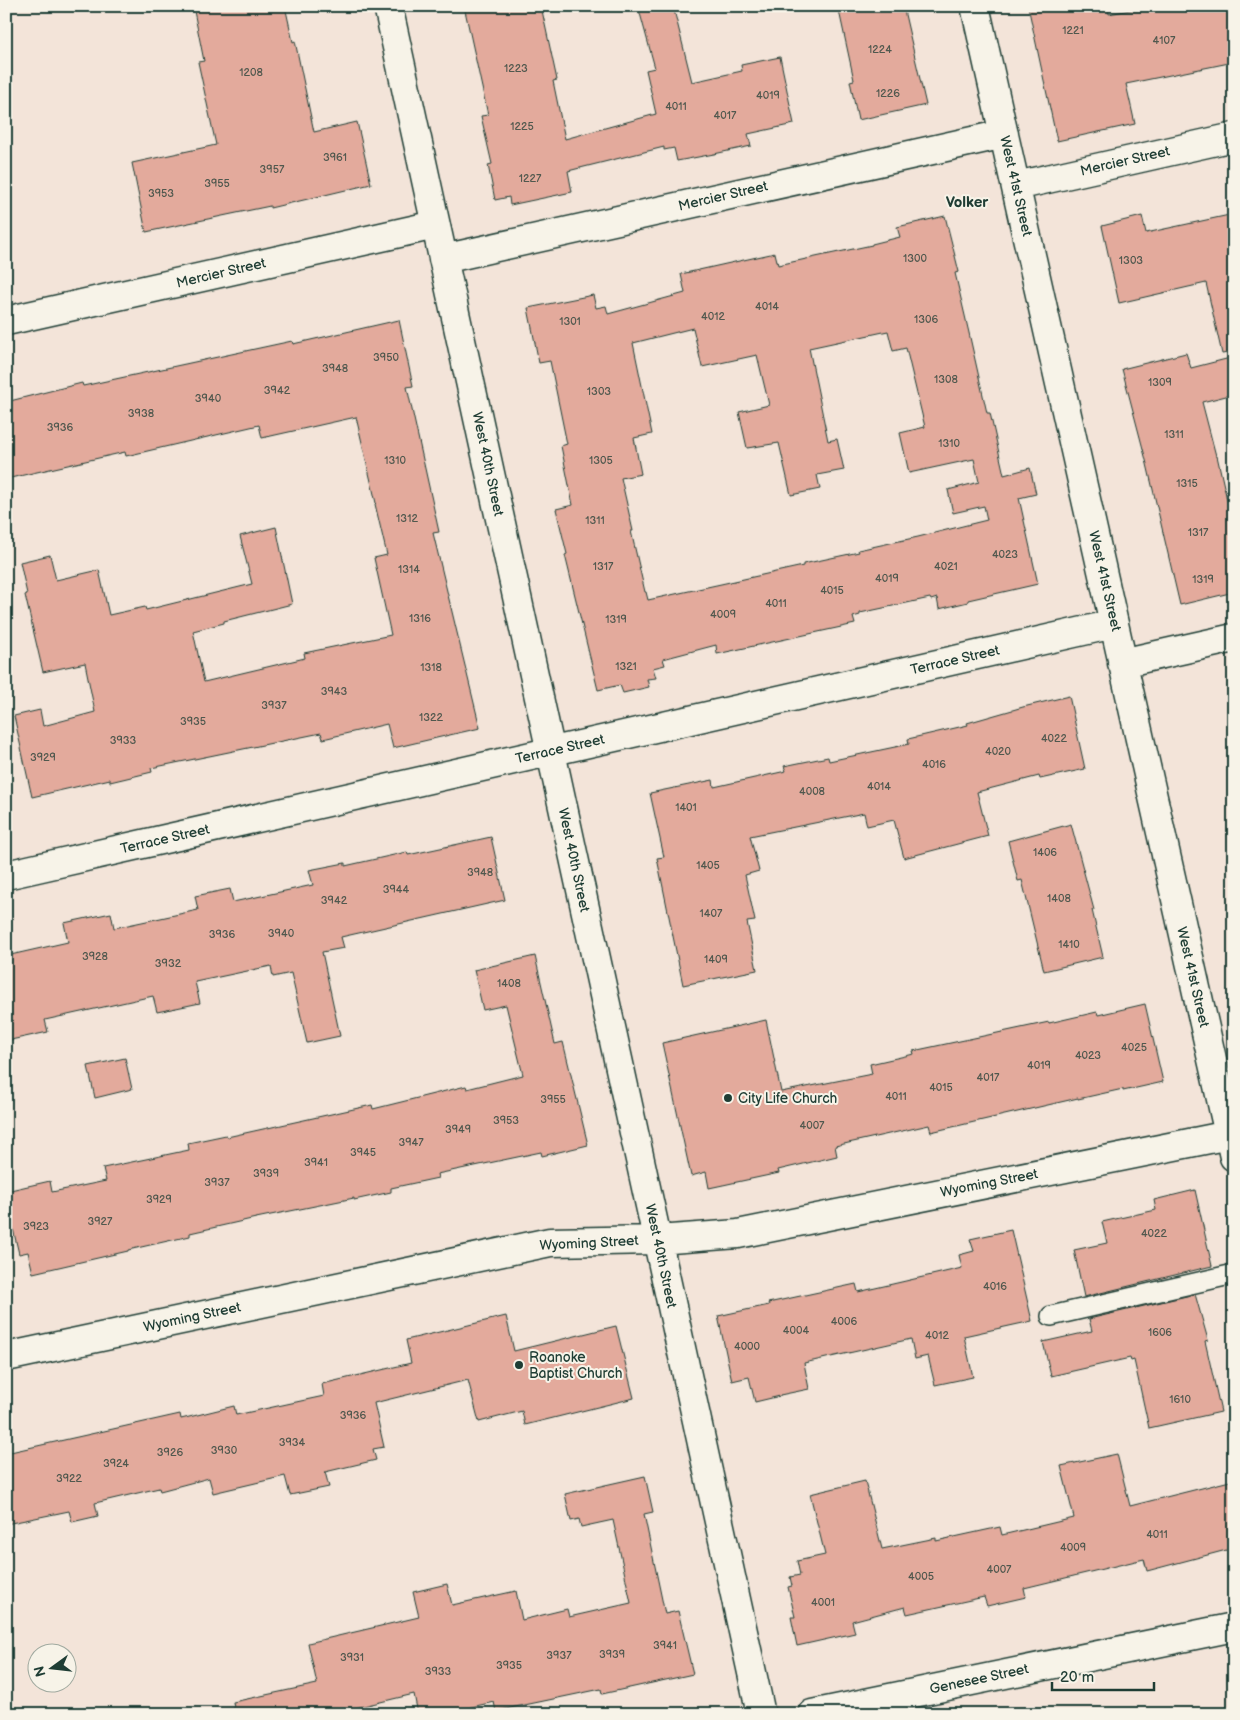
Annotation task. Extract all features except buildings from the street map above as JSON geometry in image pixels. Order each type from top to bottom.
[{"type":"street","name":"West 40th Street","points":[[388,6],[761,1714]]},
{"type":"street","name":"West 41st Street","points":[[975,6],[1232,1142]]},
{"type":"street","name":"Mercier Street","points":[[442,258],[1004,134]]},
{"type":"street","name":"Mercier Street","points":[[1016,186],[1234,137]]},
{"type":"street","name":"Mercier Street","points":[[6,321],[435,226]]},
{"type":"street","name":"Terrace Street","points":[[6,875],[1114,624]]},
{"type":"street","points":[[1122,662],[1234,638]]},
{"type":"street","name":"Wyoming Street","points":[[6,1357],[550,1242],[657,1240],[738,1234],[1232,1142]]},
{"type":"street","name":"Genesee Street","points":[[812,1714],[1234,1627]]},
{"type":"lane","points":[[1051,1316],[1234,1274]]},
{"type":"place","name":"City Life Church","points":[[728,1098]]},
{"type":"place","name":"Roanoke Baptist Church","points":[[519,1365]]},
{"type":"district","name":"Volker","points":[[967,202]]}]
